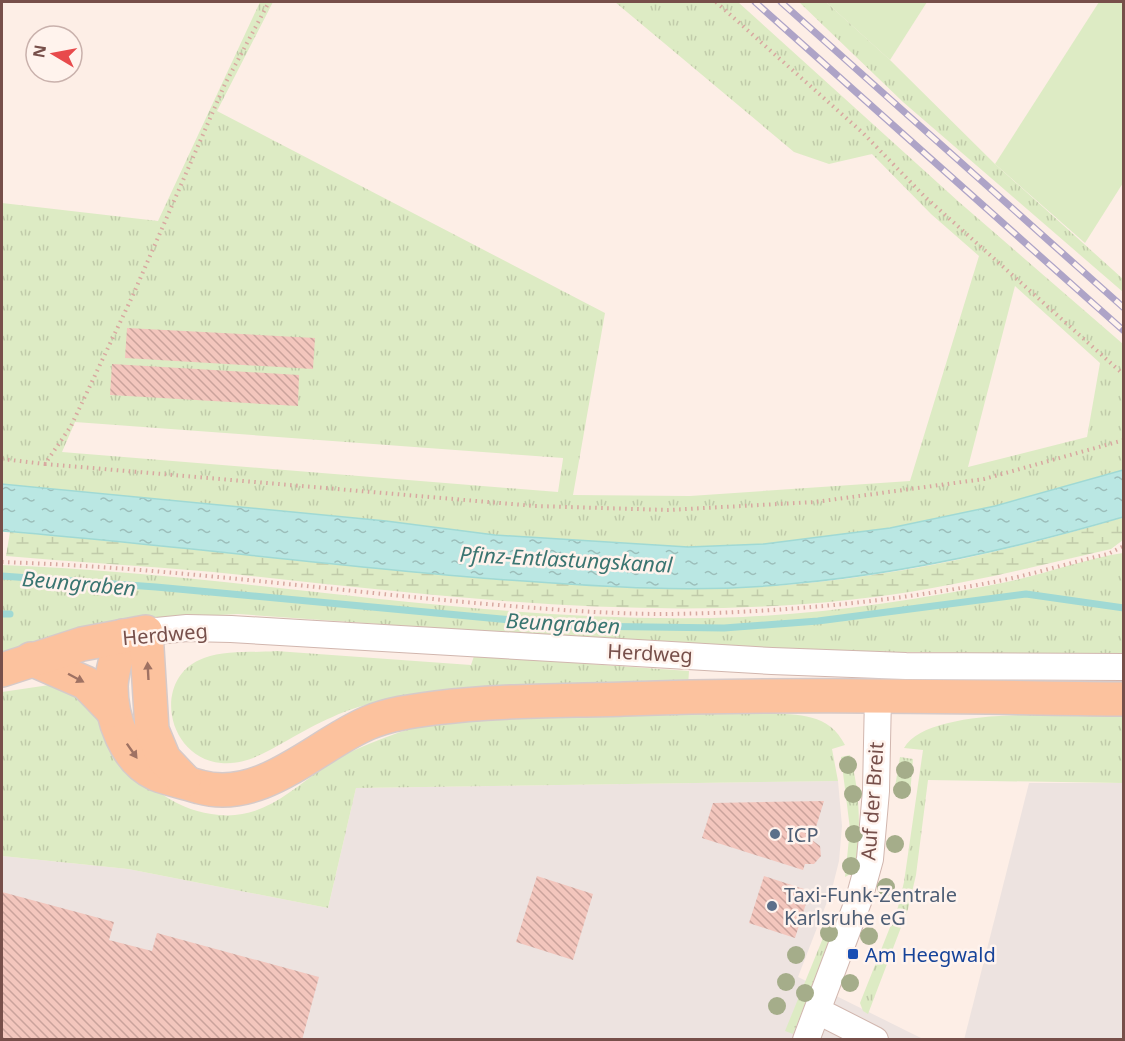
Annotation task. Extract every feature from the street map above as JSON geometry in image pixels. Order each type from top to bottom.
[{"type":"main road","name":"Herdweg","points":[[16,664],[135,634]]},
{"type":"main road","points":[[135,634],[111,683],[112,710],[124,740],[136,759],[155,773],[203,788],[222,789],[263,782],[371,722],[396,713],[444,707],[684,696],[1124,699]]},
{"type":"main road","points":[[135,634],[152,730],[164,759],[185,781]]},
{"type":"main road","points":[[16,664],[86,682],[112,710]]},
{"type":"street","name":"Herdweg","points":[[135,634],[187,628],[231,629],[772,661],[906,666],[1124,667]]},
{"type":"street","name":"Auf der Breit","points":[[806,1040],[859,899],[870,859],[875,801],[878,696]]},
{"type":"street","points":[[818,1011],[875,1040]]},
{"type":"path","points":[[45,464],[71,426],[134,296],[225,84],[269,2]]},
{"type":"path","points":[[716,2],[863,133],[924,196],[1124,375]]},
{"type":"path","points":[[2,459],[535,506],[668,510],[815,502],[984,479],[1124,440]]},
{"type":"path","points":[[2,562],[249,581],[584,612],[665,614],[739,612],[891,598],[990,583],[1108,554],[1124,546]]},
{"type":"shaded area","points":[[838,781],[842,826],[839,861],[832,889],[798,977],[923,1039],[2,1039],[2,856],[128,869],[328,908],[356,788]]},
{"type":"shaded area","points":[[1029,783],[1123,783],[1123,1039],[964,1040]]},
{"type":"green space","points":[[260,2],[273,2],[217,111],[605,313],[573,495],[690,496],[910,481],[979,256],[931,214],[872,154],[829,164],[794,152],[615,2],[738,2],[959,202],[1123,344],[1123,470],[995,506],[890,528],[764,544],[688,547],[495,535],[386,521],[2,484],[2,203],[158,221]],"holes":[[[1015,286],[1100,363],[1087,437],[968,467]],[[75,422],[563,458],[563,459],[558,492],[62,452]]]},
{"type":"green space","points":[[799,2],[826,2],[890,60],[995,164],[1123,279],[1123,292],[903,102]]},
{"type":"green space","points":[[826,2],[927,2],[890,60]]},
{"type":"green space","points":[[1099,2],[1123,2],[1123,183],[1085,243],[995,164]]},
{"type":"green space","points":[[1124,517],[1123,540],[1111,549],[981,579],[915,591],[848,600],[769,606],[689,608],[530,603],[213,572],[6,556],[10,532],[525,581],[637,587],[749,587],[829,581],[957,560]]},
{"type":"green space","points":[[1123,553],[1123,655],[820,651],[577,638],[238,614],[120,620],[54,636],[2,654],[2,565],[187,578],[465,607],[650,618],[743,617],[873,605],[1002,583]]},
{"type":"green space","points":[[276,651],[471,665],[474,656],[689,671],[688,686],[392,700],[368,704],[332,717],[248,760],[221,763],[202,758],[188,747],[177,733],[172,716],[172,698],[177,682],[187,668],[212,655]]},
{"type":"green space","points":[[56,684],[80,690],[136,770],[153,787],[193,810],[219,815],[249,813],[263,808],[338,759],[376,741],[410,729],[465,718],[549,713],[790,714],[822,721],[831,727],[845,745],[832,749],[838,781],[356,788],[328,908],[128,869],[2,856],[2,692]]},
{"type":"green space","points":[[1040,715],[1123,716],[1123,783],[928,780],[916,875],[908,909],[868,1014],[863,1011],[860,1003],[898,907],[904,882],[923,750],[904,748],[919,734],[942,724],[972,719]]},
{"type":"green space","points":[[850,755],[858,799],[859,828],[854,872],[845,877],[850,829],[841,757]]},
{"type":"green space","points":[[900,757],[913,759],[910,795],[894,793]]},
{"type":"green space","points":[[834,911],[839,921],[793,1034],[785,1031]]},
{"type":"water","name":"Pfinz-Entlastungskanal","points":[[1123,470],[1123,517],[1041,540],[916,567],[832,580],[752,587],[642,588],[494,579],[2,531],[2,484],[386,521],[495,535],[688,547],[764,544],[890,528],[995,506]]},
{"type":"building","points":[[127,328],[315,338],[313,369],[125,358]]},
{"type":"building","points":[[112,364],[299,375],[298,406],[110,395]]},
{"type":"building","points":[[824,801],[812,840],[820,846],[821,856],[814,864],[805,864],[803,870],[702,838],[713,803]]},
{"type":"building","points":[[537,876],[593,894],[573,960],[516,942]]},
{"type":"building","points":[[764,876],[810,891],[795,938],[749,923]]},
{"type":"building","points":[[2,892],[114,922],[109,940],[152,951],[157,933],[319,977],[302,1040],[2,1040]]},
{"type":"waterway","name":"Beungraben","points":[[2,576],[156,587],[576,626],[724,628],[818,621],[1026,594],[1124,608]]},
{"type":"waterway","name":"Beungraben","points":[[2,614],[10,614]]},
{"type":"railway","points":[[755,2],[1124,331]]},
{"type":"railway","points":[[781,2],[1124,308]]},
{"type":"place","name":"ICP","points":[[775,834]]},
{"type":"place","name":"Taxi-Funk-Zentrale Karlsruhe eG","points":[[772,906]]},
{"type":"place","name":"Am Heegwald","points":[[853,954]]}]
